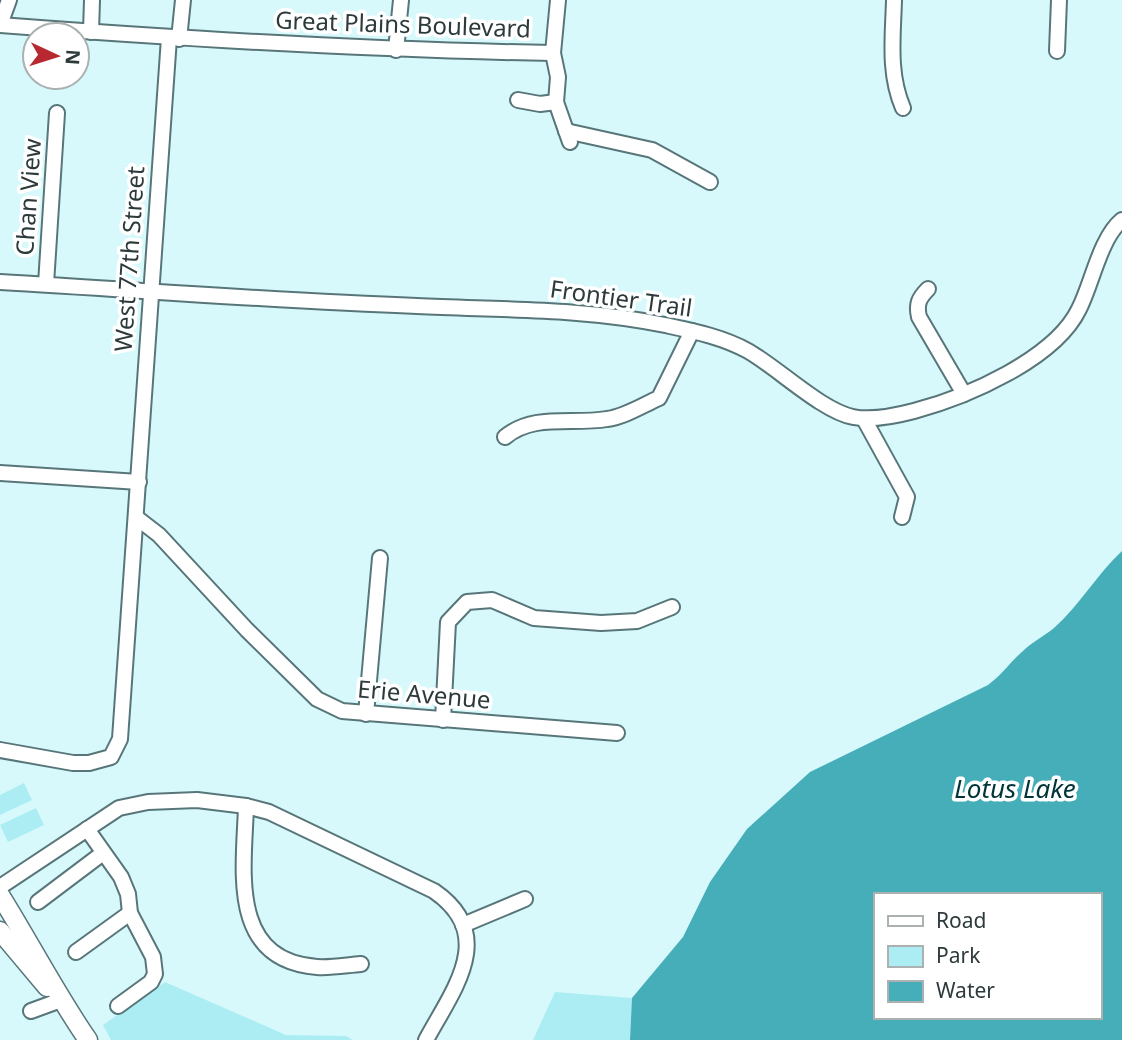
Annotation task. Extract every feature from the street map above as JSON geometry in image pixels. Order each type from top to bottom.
[{"type":"main road","points":[[0,895],[38,955],[61,1000],[88,1040]]},
{"type":"main road","points":[[0,930],[37,978],[61,1000]]},
{"type":"street","points":[[0,25],[9,0]]},
{"type":"street","points":[[91,32],[92,0]]},
{"type":"street","name":"West 77th Street","points":[[137,518],[150,291],[174,38],[183,0]]},
{"type":"street","points":[[396,50],[401,0]]},
{"type":"street","points":[[558,0],[553,53],[558,77],[556,102],[568,137],[652,150],[710,182]]},
{"type":"street","points":[[894,0],[892,66],[895,90],[903,108]]},
{"type":"street","points":[[1056,51],[1059,0]]},
{"type":"street","name":"Great Plains Boulevard","points":[[0,25],[21,27]]},
{"type":"street","name":"Great Plains Boulevard","points":[[91,32],[396,50],[553,53]]},
{"type":"street","points":[[518,100],[540,104],[556,102]]},
{"type":"street","name":"Chan View","points":[[46,284],[57,113]]},
{"type":"street","name":"Frontier Trail","points":[[0,282],[417,306],[565,311],[613,316],[692,331],[746,350],[832,410],[849,417],[864,419],[915,411],[964,394],[1031,360],[1066,331],[1081,307],[1100,256],[1116,224],[1122,220]]},
{"type":"street","points":[[928,289],[919,297],[919,317],[964,394]]},
{"type":"street","points":[[505,437],[515,429],[532,423],[610,419],[659,398],[692,331]]},
{"type":"street","points":[[864,419],[906,497],[902,517]]},
{"type":"street","points":[[0,473],[139,482]]},
{"type":"street","points":[[0,750],[73,763],[89,763],[111,757],[120,739],[137,518]]},
{"type":"street","name":"Erie Avenue","points":[[137,518],[174,550],[247,630],[317,699],[342,711],[617,733]]},
{"type":"street","points":[[366,714],[380,558]]},
{"type":"street","points":[[443,720],[448,622],[467,602],[492,600],[534,618],[601,623],[637,621],[673,607]]},
{"type":"street","points":[[0,887],[119,808],[148,802],[197,800],[246,806],[282,817],[434,891],[457,911],[467,947],[466,966],[426,1040]]},
{"type":"street","points":[[246,806],[245,900],[251,925],[263,944],[279,958],[295,963],[318,967],[361,964]]},
{"type":"street","points":[[87,829],[121,877],[128,894],[130,914],[153,957],[155,974],[151,982],[118,1006]]},
{"type":"street","points":[[38,902],[103,853]]},
{"type":"street","points":[[463,925],[524,899]]},
{"type":"street","points":[[76,953],[130,914]]},
{"type":"street","points":[[31,1012],[61,1000]]},
{"type":"green space","points":[[24,783],[32,800],[0,815],[0,795]]},
{"type":"green space","points":[[36,808],[44,825],[8,842],[0,825]]},
{"type":"green space","points":[[165,982],[286,1035],[346,1036],[353,1040],[111,1040],[103,1025]]},
{"type":"green space","points":[[555,992],[632,998],[630,1040],[533,1040]]},
{"type":"water","name":"Lotus Lake","points":[[1122,551],[1122,1040],[630,1040],[632,998],[683,937],[710,882],[747,829],[810,772],[988,685],[1072,610]]}]
